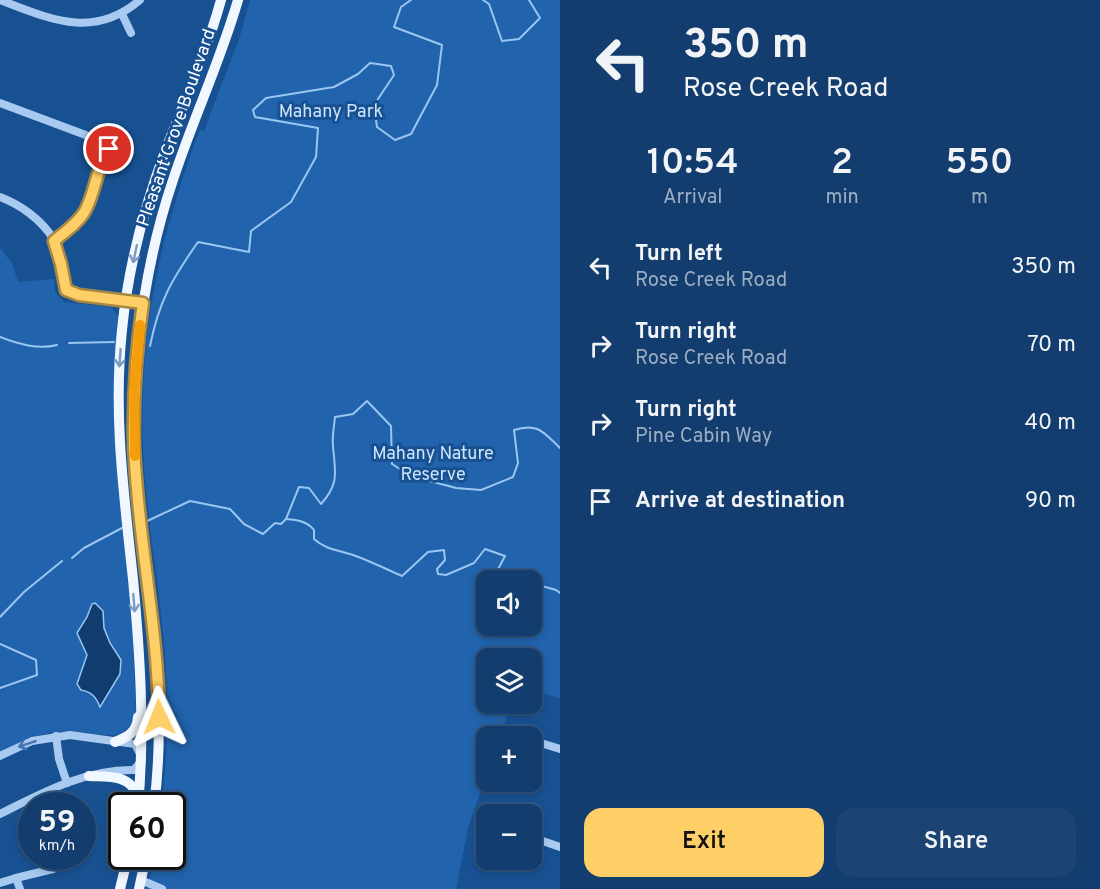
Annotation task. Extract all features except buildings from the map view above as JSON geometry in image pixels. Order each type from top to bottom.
[{"type":"main road","name":"Pleasant Grove Boulevard","points":[[139,792],[142,759],[141,693],[132,578],[120,471],[118,398],[122,330],[138,239],[148,200],[221,0]]},
{"type":"main road","name":"Pleasant Grove Boulevard","points":[[155,792],[159,693],[135,453],[136,355],[154,244],[167,200],[225,43],[238,0]]},
{"type":"main road","points":[[115,742],[127,738],[138,724],[141,693]]},
{"type":"main road","points":[[89,776],[118,777],[130,783],[134,792]]},
{"type":"main road","points":[[120,889],[125,870]]},
{"type":"main road","points":[[140,885],[143,870]]},
{"type":"street","points":[[0,0],[43,17],[67,23],[93,22],[122,14],[140,0]]},
{"type":"street","points":[[122,14],[131,33]]},
{"type":"street","points":[[0,103],[91,137],[127,160]]},
{"type":"street","points":[[54,241],[74,225],[85,212],[97,170],[109,149]]},
{"type":"street","points":[[0,197],[26,210],[54,241],[66,290],[79,295],[143,303]]},
{"type":"street","points":[[0,756],[32,741],[70,735],[135,744],[142,759]]},
{"type":"street","points":[[56,736],[59,759],[67,783]]},
{"type":"street","points":[[542,743],[560,749]]},
{"type":"street","points":[[142,759],[158,759]]},
{"type":"street","points":[[0,814],[67,783],[116,770],[134,770],[142,759]]},
{"type":"street","points":[[542,841],[560,847]]},
{"type":"street","points":[[0,883],[49,870]]},
{"type":"street","points":[[16,878],[20,889]]},
{"type":"street","points":[[140,885],[162,889]]},
{"type":"green space","points":[[250,0],[560,0],[560,699],[542,692],[542,648],[476,648],[476,714],[508,714],[503,726],[476,726],[476,792],[480,792],[468,828],[456,889],[146,889],[152,870],[186,870],[186,792],[163,792],[167,693],[143,449],[144,367],[148,326],[163,247],[186,169],[200,130],[204,131],[240,36]]},
{"type":"green space","points":[[0,248],[12,263],[18,282],[54,279],[55,292],[64,302],[111,307],[120,318],[136,715],[129,727],[118,734],[71,731],[53,733],[25,740],[0,753]]},
{"type":"shaded area","points":[[95,603],[103,611],[104,628],[121,660],[120,674],[100,707],[93,696],[81,690],[77,684],[87,655],[77,633],[92,604]]},
{"type":"waterway","points":[[150,346],[162,303],[198,242],[249,252],[251,231],[291,202],[316,157],[318,128],[255,117],[253,110],[266,98],[334,87],[358,74],[370,63],[391,66],[394,75],[374,105],[377,127],[395,140],[411,134],[437,85],[442,45],[394,27],[401,7],[411,0]]},
{"type":"waterway","points":[[483,0],[489,4],[502,41],[519,39],[540,18],[529,0]]},
{"type":"waterway","points":[[0,337],[28,346],[57,345]]},
{"type":"waterway","points":[[69,343],[114,342]]},
{"type":"waterway","points":[[145,522],[190,501],[230,509],[244,524],[263,534],[275,523],[281,524],[286,519],[299,487],[309,488],[321,504],[331,490],[335,477],[333,439],[335,417],[353,414],[367,401],[391,426],[392,464],[411,476],[456,488],[481,490],[513,477],[518,463],[514,430],[535,428],[560,448]]},
{"type":"waterway","points":[[286,519],[308,525],[314,530],[314,539],[323,545],[359,557],[402,576],[428,552],[444,550],[445,560],[437,569],[438,574],[446,575],[474,563],[485,549],[505,556],[498,570]]},
{"type":"waterway","points":[[72,558],[84,548],[122,528]]},
{"type":"waterway","points":[[0,617],[24,592],[62,561]]},
{"type":"waterway","points":[[542,586],[560,593]]},
{"type":"waterway","points":[[0,644],[36,660],[37,675],[0,688]]},
{"type":"slow traffic","points":[[135,456],[134,393],[140,325]]},
{"type":"route","points":[[109,149],[97,170],[85,212],[74,225],[54,241],[66,290],[79,295],[143,303],[136,355],[134,445],[154,633],[159,717]]},
{"type":"park label","name":"Mahany Park","points":[[331,112]]},
{"type":"park label","name":"Mahany Nature Reserve","points":[[433,464]]}]
